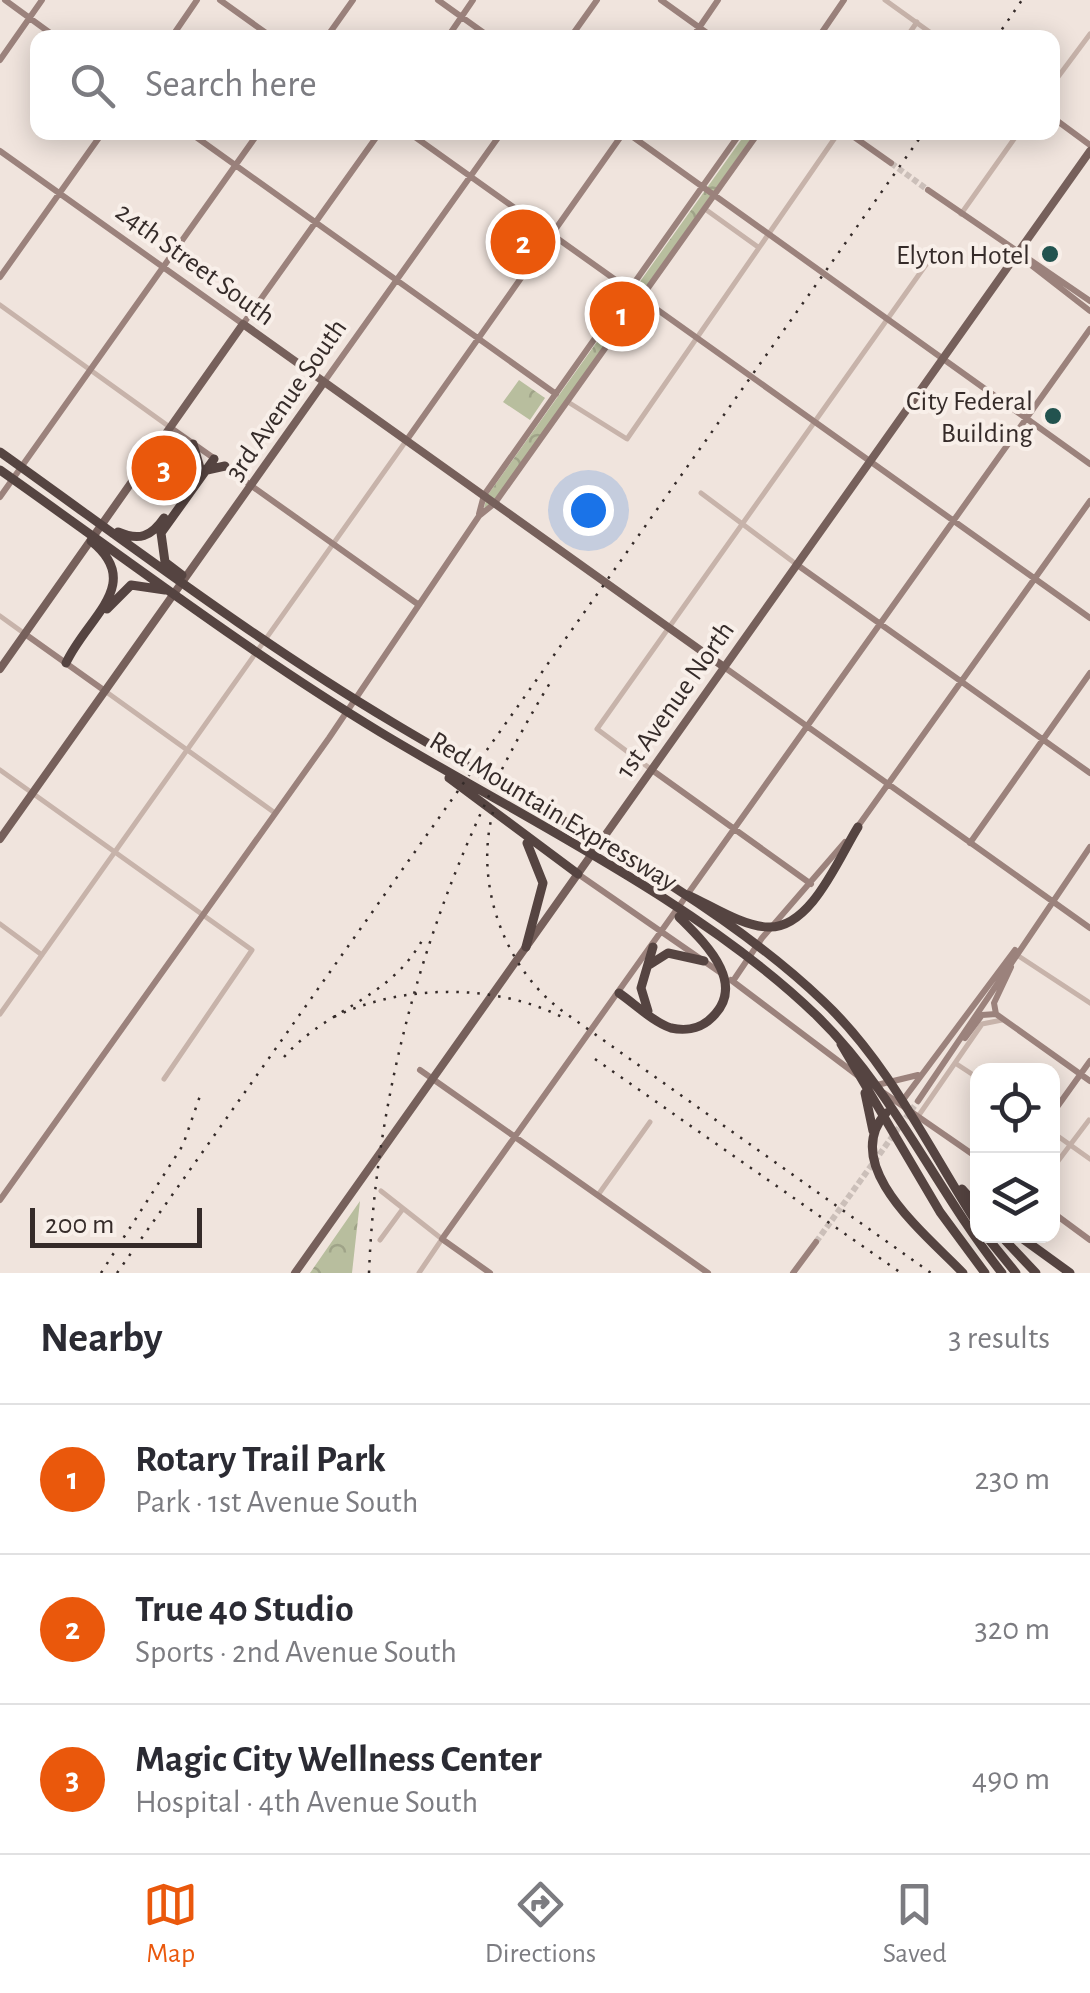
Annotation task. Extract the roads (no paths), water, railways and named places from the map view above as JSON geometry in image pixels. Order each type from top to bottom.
[{"type":"highway","points":[[193,444],[202,469]]},
{"type":"highway","points":[[0,453],[164,565]]},
{"type":"highway","points":[[125,538],[151,534],[212,457]]},
{"type":"highway","points":[[164,565],[161,534],[202,469],[224,466]]},
{"type":"highway","points":[[0,470],[150,582]]},
{"type":"highway","points":[[66,663],[112,588],[117,574],[113,554]]},
{"type":"highway","name":"Red Mountain Expressway","points":[[164,565],[239,623],[392,722],[659,881],[755,944],[825,1003],[864,1048],[917,1118],[970,1210]]},
{"type":"highway","points":[[66,663],[118,595],[131,586],[150,582]]},
{"type":"highway","name":"Red Mountain Expressway","points":[[150,582],[170,591],[419,754],[663,901],[770,976],[834,1033],[869,1072],[970,1234],[1002,1273]]},
{"type":"highway","points":[[419,754],[578,874]]},
{"type":"highway","points":[[659,881],[760,926],[785,925],[806,908],[858,827]]},
{"type":"highway","points":[[518,831],[542,873],[537,926],[526,947]]},
{"type":"highway","points":[[619,993],[654,1018],[685,1030],[708,1021],[717,1011],[726,984],[720,964],[663,901]]},
{"type":"highway","points":[[652,947],[642,998],[654,1018]]},
{"type":"highway","points":[[647,967],[668,953],[704,961]]},
{"type":"highway","points":[[834,1033],[940,1212],[985,1273]]},
{"type":"highway","points":[[846,1066],[868,1098],[874,1133]]},
{"type":"highway","points":[[900,1104],[879,1122],[874,1133],[872,1146],[881,1184],[963,1273]]},
{"type":"highway","points":[[917,1118],[970,1195]]},
{"type":"highway","points":[[992,1243],[1016,1273]]},
{"type":"highway","points":[[1008,1243],[1036,1273]]},
{"type":"highway","points":[[1029,1243],[1070,1273]]},
{"type":"main road","name":"1st Avenue North","points":[[537,926],[652,770],[1090,148]]},
{"type":"main road","name":"24th Street South","points":[[243,324],[724,667]]},
{"type":"main road","points":[[0,668],[243,324]]},
{"type":"main road","name":"3rd Avenue South","points":[[0,839],[324,382]]},
{"type":"main road","points":[[295,1273],[526,947]]},
{"type":"street","points":[[4,0],[46,30]]},
{"type":"street","points":[[0,60],[42,0]]},
{"type":"street","points":[[176,30],[197,0]]},
{"type":"street","points":[[220,0],[262,30]]},
{"type":"street","points":[[332,30],[353,0]]},
{"type":"street","points":[[438,0],[480,30]]},
{"type":"street","points":[[452,30],[474,0]]},
{"type":"street","points":[[576,30],[597,0]]},
{"type":"street","points":[[661,0],[703,30]]},
{"type":"street","points":[[697,30],[718,0]]},
{"type":"street","points":[[823,30],[844,0]]},
{"type":"street","points":[[885,0],[928,30]]},
{"type":"street","points":[[912,30],[917,22]]},
{"type":"street","points":[[1060,74],[1090,34]]},
{"type":"street","points":[[1060,124],[1090,148]]},
{"type":"street","points":[[0,277],[97,140]]},
{"type":"street","points":[[200,140],[556,394]]},
{"type":"street","points":[[0,497],[253,140]]},
{"type":"street","points":[[243,324],[374,140]]},
{"type":"street","points":[[419,140],[1090,618]]},
{"type":"street","name":"3rd Avenue South","points":[[324,382],[496,140]]},
{"type":"street","points":[[0,1014],[619,140]]},
{"type":"street","points":[[636,140],[1090,464]]},
{"type":"street","points":[[479,516],[484,494],[736,140]]},
{"type":"street","points":[[0,1200],[203,916],[479,516],[496,503],[753,140]]},
{"type":"street","points":[[568,402],[627,439],[833,140]]},
{"type":"street","points":[[858,140],[891,164]]},
{"type":"street","points":[[962,214],[1013,140]]},
{"type":"street","name":"24th Street South","points":[[0,151],[243,324]]},
{"type":"street","points":[[928,190],[1090,301]]},
{"type":"street","points":[[704,209],[758,247]]},
{"type":"street","points":[[1017,254],[1090,311]]},
{"type":"street","points":[[811,884],[596,729],[930,259]]},
{"type":"street","points":[[641,274],[644,284],[651,284]]},
{"type":"street","points":[[0,305],[419,605]]},
{"type":"street","points":[[419,1273],[1090,329]]},
{"type":"street","points":[[701,493],[1090,773]]},
{"type":"street","points":[[733,980],[762,938],[858,827],[1090,501]]},
{"type":"street","points":[[0,616],[275,813]]},
{"type":"street","points":[[724,667],[1090,928]]},
{"type":"street","points":[[970,843],[1090,673]]},
{"type":"street","points":[[0,770],[252,950],[164,1079]]},
{"type":"street","points":[[900,1104],[1090,846]]},
{"type":"street","points":[[578,874],[733,980],[917,1118],[970,1153]]},
{"type":"street","points":[[0,924],[42,955]]},
{"type":"street","points":[[1023,941],[918,1101],[988,1012],[1090,1081]]},
{"type":"street","points":[[1015,955],[1090,1003]]},
{"type":"street","points":[[996,1014],[994,1003],[1015,955]]},
{"type":"street","points":[[917,1118],[982,1024],[1004,1020]]},
{"type":"street","points":[[1060,1103],[1090,1061]]},
{"type":"street","points":[[954,1063],[970,1073]]},
{"type":"street","points":[[420,1070],[708,1273]]},
{"type":"street","points":[[871,1084],[899,1083],[923,1072]]},
{"type":"street","points":[[1060,1158],[1090,1120]]},
{"type":"street","points":[[598,1195],[650,1122]]},
{"type":"street","points":[[1060,1137],[1090,1159]]},
{"type":"street","points":[[381,1191],[490,1273]]},
{"type":"street","points":[[380,1240],[402,1210]]},
{"type":"street","points":[[1060,1218],[1090,1240]]},
{"type":"street","points":[[794,1273],[816,1242]]},
{"type":"tunnel","points":[[891,163],[928,190]]},
{"type":"tunnel","points":[[816,1242],[918,1101]]},
{"type":"railway","points":[[1001,30],[1022,0]]},
{"type":"railway","points":[[117,1273],[918,140]]},
{"type":"railway","points":[[369,1273],[386,1117],[423,964],[479,816],[553,678]]},
{"type":"railway","points":[[493,812],[487,866],[498,921],[523,970],[541,992],[931,1273]]},
{"type":"railway","points":[[284,1057],[320,1026],[395,975],[425,935]]},
{"type":"railway","points":[[334,1017],[389,998],[448,992],[507,998],[562,1017]]},
{"type":"railway","points":[[595,1059],[901,1273]]},
{"type":"railway","points":[[101,1273],[183,1145],[201,1093]]},
{"type":"place","name":"True 40 Studio","points":[[523,242]]},
{"type":"place","name":"Elyton Hotel","points":[[1050,254]]},
{"type":"place","name":"Rotary Trail Park","points":[[622,314]]},
{"type":"place","name":"City Federal Building","points":[[1053,416]]},
{"type":"place","name":"Magic City Wellness Center","points":[[164,468]]}]
